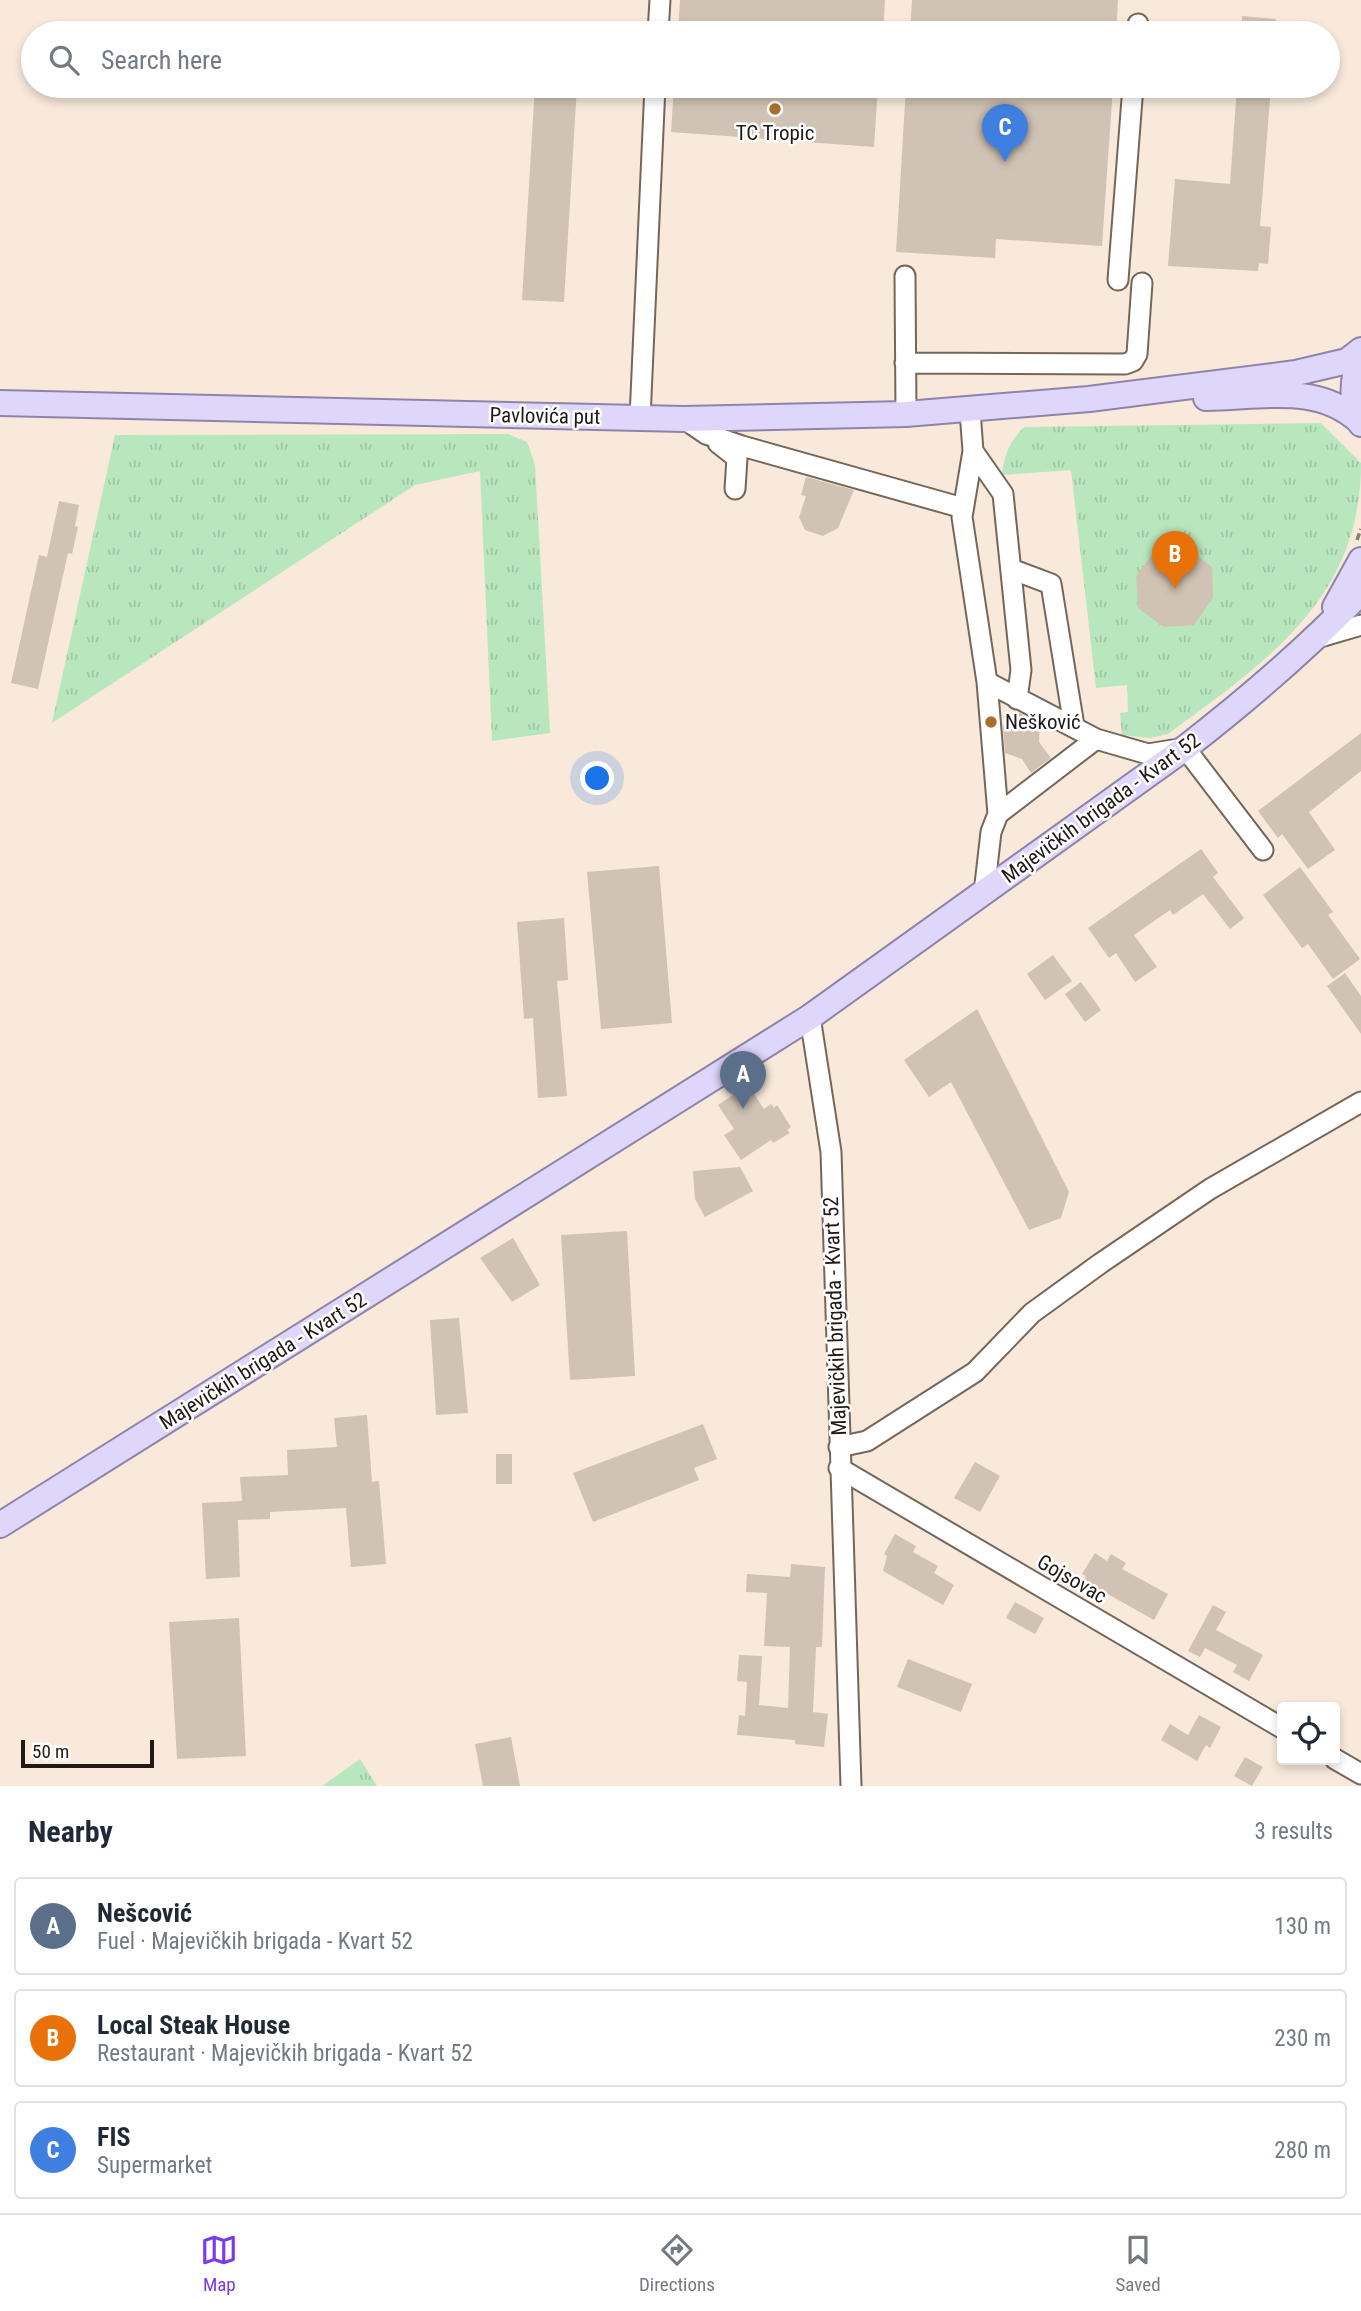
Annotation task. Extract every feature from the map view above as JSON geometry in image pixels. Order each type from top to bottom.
[{"type":"main road","points":[[1089,399],[1296,373],[1347,361],[1361,350]]},
{"type":"main road","points":[[1360,422],[1353,401],[1353,380],[1361,358]]},
{"type":"main road","points":[[1089,399],[1309,395],[1344,408],[1360,422]]},
{"type":"main road","name":"Pavlovića put","points":[[0,403],[684,419],[970,411],[1089,399]]},
{"type":"main road","points":[[1317,638],[1357,556]]},
{"type":"main road","points":[[1317,638],[1361,592]]},
{"type":"main road","name":"Majevičkih brigada - Kvart 52","points":[[0,1525],[810,1017],[1185,748],[1246,701],[1317,638]]},
{"type":"street","points":[[659,21],[660,0]]},
{"type":"street","points":[[640,418],[654,98]]},
{"type":"street","points":[[1118,281],[1132,98]]},
{"type":"street","points":[[905,276],[906,414]]},
{"type":"street","points":[[905,363],[1125,364],[1137,354],[1142,283]]},
{"type":"street","points":[[970,411],[973,452],[962,517],[987,682],[998,814],[991,832],[984,893]]},
{"type":"street","points":[[684,419],[737,458],[735,489]]},
{"type":"street","points":[[705,434],[963,508]]},
{"type":"street","points":[[973,452],[1003,494],[1021,670],[1017,699]]},
{"type":"street","points":[[1011,569],[1051,583],[1074,726]]},
{"type":"street","points":[[1317,638],[1361,625]]},
{"type":"street","points":[[987,682],[1096,739],[1148,754],[1185,748],[1263,850]]},
{"type":"street","points":[[998,814],[1096,739]]},
{"type":"street","name":"Majevičkih brigada - Kvart 52","points":[[810,1017],[831,1152],[839,1447],[867,1441],[975,1372],[1032,1313],[1101,1263],[1210,1188],[1361,1101]]},
{"type":"street","points":[[839,1447],[852,1786]]},
{"type":"street","name":"Gojsovac","points":[[839,1468],[1277,1725]]},
{"type":"street","points":[[1340,1762],[1361,1774]]},
{"type":"path","points":[[1357,556],[1361,529]]},
{"type":"green space","points":[[1321,423],[1361,463],[1357,511],[1345,552],[1326,589],[1302,622],[1273,652],[1168,734],[1150,738],[1122,735],[1120,713],[1128,712],[1127,685],[1096,688],[1071,470],[1002,475],[1011,444],[1024,427]]},
{"type":"green space","points":[[508,434],[527,442],[535,465],[550,733],[492,741],[480,471],[415,485],[52,723],[115,435]]},
{"type":"green space","points":[[360,1759],[377,1786],[322,1786]]},
{"type":"building","points":[[680,0],[885,0],[884,21],[679,21]]},
{"type":"building","points":[[912,0],[1118,0],[1117,21],[911,21]]},
{"type":"building","points":[[1242,16],[1276,19],[1276,21],[1242,21]]},
{"type":"building","points":[[534,98],[576,98],[564,302],[522,300]]},
{"type":"building","name":"TC Tropic","points":[[673,98],[877,98],[874,147],[671,132]]},
{"type":"building","points":[[905,98],[1112,98],[1102,246],[996,239],[995,258],[896,252]]},
{"type":"building","points":[[1236,98],[1270,98],[1260,226],[1271,227],[1268,264],[1259,263],[1258,271],[1168,266],[1175,179],[1230,184]]},
{"type":"building","points":[[806,477],[854,490],[838,528],[823,536],[805,530],[799,517],[806,496],[801,495]]},
{"type":"building","points":[[59,501],[79,505],[75,526],[78,527],[72,554],[68,553],[38,689],[11,683],[39,555],[47,557]]},
{"type":"building","points":[[1188,549],[1212,567],[1213,598],[1194,625],[1164,627],[1138,608],[1136,576],[1155,551]]},
{"type":"building","points":[[1018,712],[1040,723],[1039,742],[1051,758],[1031,773],[1022,759],[1005,753],[1003,726]]},
{"type":"building","points":[[1361,733],[1361,771],[1309,812],[1335,850],[1308,869],[1282,834],[1278,838],[1258,811]]},
{"type":"building","points":[[1201,849],[1218,873],[1213,877],[1244,918],[1230,929],[1203,894],[1173,915],[1170,910],[1134,935],[1157,967],[1135,982],[1116,953],[1109,958],[1088,928]]},
{"type":"building","points":[[659,866],[672,1023],[601,1029],[587,872]]},
{"type":"building","points":[[1300,867],[1333,912],[1328,915],[1360,959],[1333,979],[1308,944],[1302,948],[1263,895]]},
{"type":"building","points":[[564,918],[568,980],[557,981],[567,1096],[538,1098],[533,1018],[524,1019],[517,922]]},
{"type":"building","points":[[1053,955],[1072,981],[1045,1000],[1027,974]]},
{"type":"building","points":[[1345,973],[1361,996],[1361,1034],[1327,986]]},
{"type":"building","points":[[1081,982],[1101,1010],[1085,1022],[1065,994]]},
{"type":"building","points":[[977,1009],[1069,1192],[1061,1218],[1029,1230],[951,1082],[929,1097],[904,1060]]},
{"type":"building","points":[[748,1085],[764,1109],[771,1104],[774,1108],[777,1105],[791,1127],[787,1130],[790,1133],[773,1143],[771,1140],[741,1160],[724,1135],[734,1129],[718,1105]]},
{"type":"building","points":[[740,1167],[753,1191],[705,1217],[695,1199],[693,1171]]},
{"type":"building","points":[[627,1231],[635,1376],[570,1380],[561,1235]]},
{"type":"building","points":[[513,1238],[540,1285],[512,1302],[480,1258]]},
{"type":"building","points":[[459,1318],[468,1413],[436,1415],[430,1320]]},
{"type":"building","points":[[367,1415],[372,1482],[379,1481],[386,1564],[351,1567],[346,1508],[270,1512],[270,1519],[238,1520],[240,1577],[206,1579],[202,1503],[242,1501],[240,1477],[288,1475],[287,1450],[337,1447],[334,1418]]},
{"type":"building","points":[[703,1424],[717,1459],[694,1468],[699,1480],[593,1522],[573,1473]]},
{"type":"building","points":[[496,1454],[512,1454],[512,1484],[496,1484]]},
{"type":"building","points":[[975,1462],[1000,1476],[980,1512],[954,1498]]},
{"type":"building","points":[[895,1534],[916,1546],[913,1552],[938,1566],[934,1573],[954,1585],[943,1605],[883,1571],[887,1556],[884,1554]]},
{"type":"building","points":[[1095,1553],[1107,1561],[1111,1554],[1126,1563],[1122,1569],[1168,1594],[1154,1620],[1106,1593],[1102,1599],[1080,1585],[1086,1576],[1082,1574]]},
{"type":"building","points":[[791,1564],[825,1567],[822,1647],[816,1647],[813,1712],[828,1714],[824,1747],[795,1744],[795,1740],[737,1735],[739,1715],[745,1716],[747,1682],[737,1681],[739,1655],[762,1656],[759,1705],[788,1708],[790,1647],[764,1646],[767,1593],[746,1592],[747,1574],[790,1577]]},
{"type":"building","points":[[1015,1602],[1044,1618],[1035,1634],[1006,1618]]},
{"type":"building","points":[[1213,1605],[1226,1612],[1216,1630],[1263,1655],[1249,1681],[1233,1672],[1237,1665],[1205,1648],[1200,1657],[1188,1651]]},
{"type":"building","points":[[239,1618],[246,1756],[177,1759],[169,1622]]},
{"type":"building","points":[[908,1659],[972,1684],[961,1712],[897,1687]]},
{"type":"building","points":[[1199,1715],[1221,1727],[1210,1748],[1206,1745],[1197,1761],[1161,1740],[1170,1724],[1188,1735]]},
{"type":"building","points":[[511,1737],[520,1786],[483,1786],[475,1744]]},
{"type":"building","points":[[1245,1757],[1263,1767],[1252,1786],[1234,1776]]},
{"type":"place","name":"TC Tropic","points":[[775,109]]},
{"type":"place","name":"FIS","points":[[1005,162]]},
{"type":"place","name":"Local Steak House","points":[[1175,589]]},
{"type":"place","name":"Nešković","points":[[991,722]]},
{"type":"place","name":"Nešcović","points":[[743,1109]]}]
